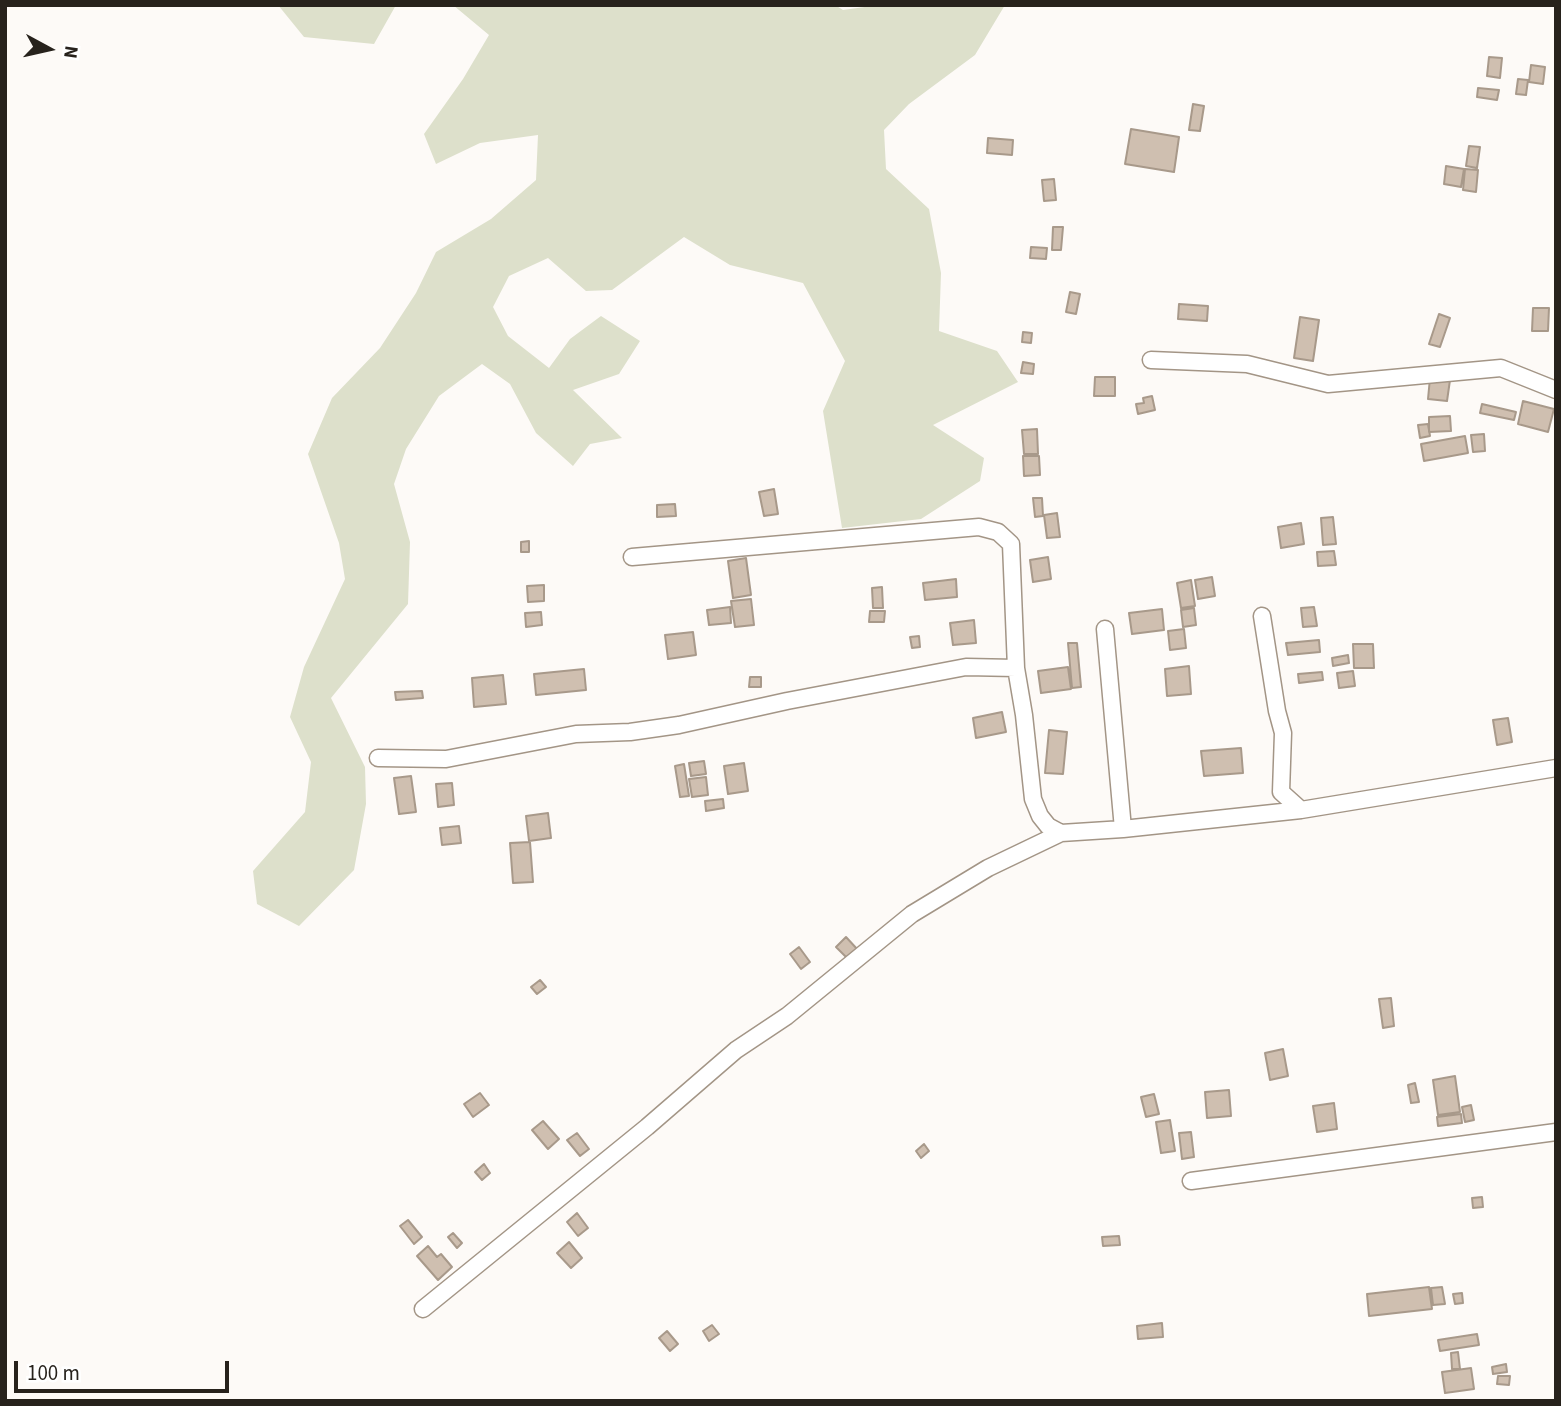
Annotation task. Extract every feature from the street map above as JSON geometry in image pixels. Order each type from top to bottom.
[{"type":"street","points":[[1151,360],[1247,364],[1328,384],[1501,368],[1556,390]]},
{"type":"street","points":[[632,557],[979,527],[998,532],[1011,544],[1016,668],[1024,715],[1032,799],[1048,826],[1061,833]]},
{"type":"street","points":[[1262,616],[1283,733],[1281,792],[1301,810]]},
{"type":"street","points":[[1104,629],[1123,829]]},
{"type":"street","points":[[378,758],[446,759],[576,734],[630,732],[679,725],[787,701],[966,667],[1016,668]]},
{"type":"street","points":[[423,1309],[647,1127],[736,1050],[787,1016],[912,915],[988,868],[1061,833],[1301,810],[1556,768]]},
{"type":"street","points":[[1191,1181],[1556,1132]]},
{"type":"green space","points":[[278,5],[396,5],[374,44],[304,37]]},
{"type":"green space","points":[[453,5],[835,5],[843,10],[879,5],[1005,5],[975,55],[909,104],[884,130],[886,169],[929,209],[941,273],[939,331],[997,351],[1018,382],[933,425],[984,458],[980,481],[921,519],[842,528],[823,411],[845,361],[803,283],[730,265],[684,237],[612,290],[586,291],[548,258],[509,276],[493,307],[508,336],[549,368],[570,339],[601,316],[640,341],[619,374],[573,390],[622,438],[590,444],[573,466],[536,433],[510,384],[482,364],[439,396],[406,449],[394,484],[410,542],[408,604],[331,698],[365,767],[366,804],[354,870],[299,926],[257,904],[253,871],[305,812],[311,762],[290,717],[304,667],[345,579],[339,543],[308,454],[332,398],[380,348],[416,293],[436,252],[491,219],[536,180],[538,135],[480,143],[436,164],[424,134],[463,79],[489,35]]},
{"type":"building","points":[[1489,57],[1502,58],[1500,78],[1487,76]]},
{"type":"building","points":[[1531,65],[1545,67],[1543,84],[1529,82]]},
{"type":"building","points":[[1518,79],[1528,80],[1526,95],[1516,94]]},
{"type":"building","points":[[1478,88],[1499,90],[1497,100],[1477,97]]},
{"type":"building","points":[[1193,104],[1204,106],[1200,131],[1189,130]]},
{"type":"building","points":[[1131,129],[1179,137],[1174,172],[1125,164]]},
{"type":"building","points":[[988,138],[1013,140],[1012,155],[987,153]]},
{"type":"building","points":[[1469,146],[1480,147],[1477,168],[1466,166]]},
{"type":"building","points":[[1446,166],[1464,169],[1461,187],[1444,184]]},
{"type":"building","points":[[1465,169],[1478,170],[1476,192],[1463,190]]},
{"type":"building","points":[[1054,179],[1056,200],[1044,201],[1042,180]]},
{"type":"building","points":[[1053,227],[1063,227],[1061,250],[1052,250]]},
{"type":"building","points":[[1031,247],[1047,248],[1046,259],[1030,258]]},
{"type":"building","points":[[1070,292],[1080,294],[1076,314],[1066,312]]},
{"type":"building","points":[[1179,304],[1208,306],[1207,321],[1178,319]]},
{"type":"building","points":[[1533,308],[1549,308],[1548,331],[1532,331]]},
{"type":"building","points":[[1439,314],[1450,318],[1440,347],[1429,344]]},
{"type":"building","points":[[1300,317],[1319,320],[1313,361],[1294,358]]},
{"type":"building","points":[[1023,332],[1032,333],[1031,343],[1022,342]]},
{"type":"building","points":[[1023,362],[1034,364],[1033,374],[1021,373]]},
{"type":"building","points":[[1095,377],[1115,377],[1115,396],[1094,396]]},
{"type":"building","points":[[1430,378],[1450,380],[1447,401],[1428,399]]},
{"type":"building","points":[[1152,396],[1155,410],[1138,414],[1136,404],[1144,403],[1143,398]]},
{"type":"building","points":[[1523,401],[1554,409],[1548,432],[1518,424]]},
{"type":"building","points":[[1482,404],[1516,412],[1514,420],[1480,413]]},
{"type":"building","points":[[1450,416],[1451,431],[1429,432],[1429,417]]},
{"type":"building","points":[[1428,424],[1430,436],[1420,438],[1418,425]]},
{"type":"building","points":[[1037,429],[1038,454],[1024,454],[1022,430]]},
{"type":"building","points":[[1484,434],[1485,451],[1473,452],[1471,435]]},
{"type":"building","points":[[1465,436],[1468,453],[1424,461],[1421,444]]},
{"type":"building","points":[[1023,456],[1039,456],[1040,475],[1024,476]]},
{"type":"building","points":[[774,489],[778,514],[764,516],[759,492]]},
{"type":"building","points":[[1033,498],[1042,498],[1043,516],[1035,517]]},
{"type":"building","points":[[675,504],[676,516],[657,517],[657,505]]},
{"type":"building","points":[[1057,513],[1060,537],[1047,538],[1044,515]]},
{"type":"building","points":[[1333,517],[1336,544],[1323,545],[1321,518]]},
{"type":"building","points":[[1301,523],[1304,544],[1281,548],[1278,527]]},
{"type":"building","points":[[529,541],[529,552],[521,552],[521,542]]},
{"type":"building","points":[[1334,551],[1336,565],[1318,566],[1317,552]]},
{"type":"building","points":[[1048,557],[1051,579],[1033,582],[1030,560]]},
{"type":"building","points":[[746,558],[751,595],[733,598],[728,561]]},
{"type":"building","points":[[1212,577],[1215,596],[1198,599],[1195,580]]},
{"type":"building","points":[[956,579],[957,597],[925,600],[923,583]]},
{"type":"building","points":[[1191,580],[1195,606],[1181,608],[1177,583]]},
{"type":"building","points":[[544,585],[544,601],[528,602],[527,586]]},
{"type":"building","points":[[882,587],[883,608],[873,608],[872,588]]},
{"type":"building","points":[[751,599],[754,625],[735,627],[731,601]]},
{"type":"building","points":[[730,607],[731,623],[709,625],[707,610]]},
{"type":"building","points":[[1314,607],[1317,626],[1303,627],[1301,608]]},
{"type":"building","points":[[1194,608],[1196,625],[1183,627],[1181,610]]},
{"type":"building","points":[[1162,609],[1164,630],[1132,634],[1129,613]]},
{"type":"building","points":[[870,611],[885,611],[884,622],[869,622]]},
{"type":"building","points":[[541,612],[542,625],[526,627],[525,613]]},
{"type":"building","points":[[974,620],[976,643],[953,645],[950,623]]},
{"type":"building","points":[[1184,629],[1186,648],[1170,650],[1168,631]]},
{"type":"building","points":[[693,632],[696,655],[668,659],[665,635]]},
{"type":"building","points":[[919,636],[920,647],[912,648],[910,637]]},
{"type":"building","points":[[1319,640],[1320,652],[1288,655],[1286,643]]},
{"type":"building","points":[[1068,643],[1077,643],[1081,687],[1072,688]]},
{"type":"building","points":[[1353,644],[1373,644],[1374,668],[1354,668]]},
{"type":"building","points":[[1348,655],[1349,663],[1333,666],[1332,658]]},
{"type":"building","points":[[1189,666],[1191,694],[1167,696],[1165,669]]},
{"type":"building","points":[[1068,667],[1071,689],[1041,693],[1038,671]]},
{"type":"building","points":[[584,669],[586,690],[536,695],[534,674]]},
{"type":"building","points":[[1353,671],[1355,686],[1339,688],[1337,673]]},
{"type":"building","points":[[1322,672],[1323,680],[1299,683],[1298,674]]},
{"type":"building","points":[[503,675],[506,704],[474,707],[472,678]]},
{"type":"building","points":[[750,677],[761,677],[761,687],[749,687]]},
{"type":"building","points":[[422,691],[423,698],[396,700],[395,692]]},
{"type":"building","points":[[1002,712],[1006,732],[976,738],[973,718]]},
{"type":"building","points":[[1508,718],[1512,742],[1497,745],[1493,720]]},
{"type":"building","points":[[1049,730],[1067,732],[1063,774],[1045,773]]},
{"type":"building","points":[[1241,748],[1243,773],[1204,776],[1201,751]]},
{"type":"building","points":[[704,761],[706,774],[691,776],[689,763]]},
{"type":"building","points":[[744,763],[748,791],[728,794],[724,766]]},
{"type":"building","points":[[684,764],[689,796],[680,797],[675,766]]},
{"type":"building","points":[[411,776],[416,812],[399,814],[394,778]]},
{"type":"building","points":[[706,777],[708,795],[692,797],[689,779]]},
{"type":"building","points":[[452,783],[454,805],[438,807],[436,784]]},
{"type":"building","points":[[723,799],[724,808],[706,811],[705,801]]},
{"type":"building","points":[[548,813],[551,838],[529,841],[526,816]]},
{"type":"building","points":[[459,826],[461,843],[442,845],[440,828]]},
{"type":"building","points":[[530,842],[533,882],[513,883],[510,843]]},
{"type":"building","points":[[846,937],[858,950],[848,959],[836,947]]},
{"type":"building","points":[[799,947],[810,962],[801,969],[790,954]]},
{"type":"building","points":[[540,980],[546,987],[537,994],[531,987]]},
{"type":"building","points":[[1391,998],[1394,1026],[1383,1028],[1379,999]]},
{"type":"building","points":[[1283,1049],[1288,1076],[1270,1080],[1265,1053]]},
{"type":"building","points":[[1455,1076],[1460,1112],[1438,1115],[1433,1080]]},
{"type":"building","points":[[1415,1083],[1419,1102],[1411,1103],[1408,1085]]},
{"type":"building","points":[[1229,1090],[1231,1116],[1207,1118],[1205,1092]]},
{"type":"building","points":[[480,1093],[489,1105],[473,1117],[464,1104]]},
{"type":"building","points":[[1154,1094],[1159,1114],[1146,1117],[1141,1097]]},
{"type":"building","points":[[1334,1103],[1337,1129],[1317,1132],[1313,1106]]},
{"type":"building","points":[[1471,1105],[1474,1120],[1465,1122],[1462,1107]]},
{"type":"building","points":[[1461,1114],[1462,1123],[1438,1126],[1437,1117]]},
{"type":"building","points":[[1170,1120],[1175,1151],[1161,1153],[1156,1122]]},
{"type":"building","points":[[543,1121],[559,1139],[548,1149],[532,1130]]},
{"type":"building","points":[[1191,1132],[1194,1157],[1182,1159],[1179,1133]]},
{"type":"building","points":[[577,1133],[589,1149],[580,1156],[567,1140]]},
{"type":"building","points":[[924,1144],[929,1151],[921,1158],[916,1151]]},
{"type":"building","points":[[484,1164],[490,1173],[482,1180],[475,1172]]},
{"type":"building","points":[[1482,1197],[1483,1207],[1473,1208],[1472,1198]]},
{"type":"building","points":[[577,1213],[588,1228],[578,1236],[567,1222]]},
{"type":"building","points":[[408,1220],[422,1237],[414,1244],[400,1226]]},
{"type":"building","points":[[453,1233],[462,1243],[457,1248],[448,1237]]},
{"type":"building","points":[[1119,1236],[1120,1245],[1103,1246],[1102,1237]]},
{"type":"building","points":[[569,1242],[582,1258],[571,1268],[557,1253]]},
{"type":"building","points":[[428,1246],[437,1257],[441,1254],[452,1267],[438,1280],[417,1256]]},
{"type":"building","points":[[1429,1287],[1432,1309],[1369,1316],[1367,1294]]},
{"type":"building","points":[[1442,1287],[1445,1304],[1433,1305],[1431,1288]]},
{"type":"building","points":[[1462,1293],[1463,1303],[1455,1304],[1453,1294]]},
{"type":"building","points":[[1162,1323],[1163,1337],[1138,1339],[1137,1326]]},
{"type":"building","points":[[712,1325],[719,1334],[709,1341],[703,1331]]},
{"type":"building","points":[[667,1331],[678,1344],[670,1351],[659,1338]]},
{"type":"building","points":[[1477,1334],[1479,1345],[1440,1351],[1438,1340]]},
{"type":"building","points":[[1458,1352],[1460,1369],[1452,1369],[1451,1353]]},
{"type":"building","points":[[1506,1364],[1507,1372],[1493,1374],[1492,1367]]},
{"type":"building","points":[[1471,1368],[1474,1389],[1445,1393],[1442,1372]]},
{"type":"building","points":[[1498,1376],[1510,1376],[1509,1385],[1497,1384]]}]
